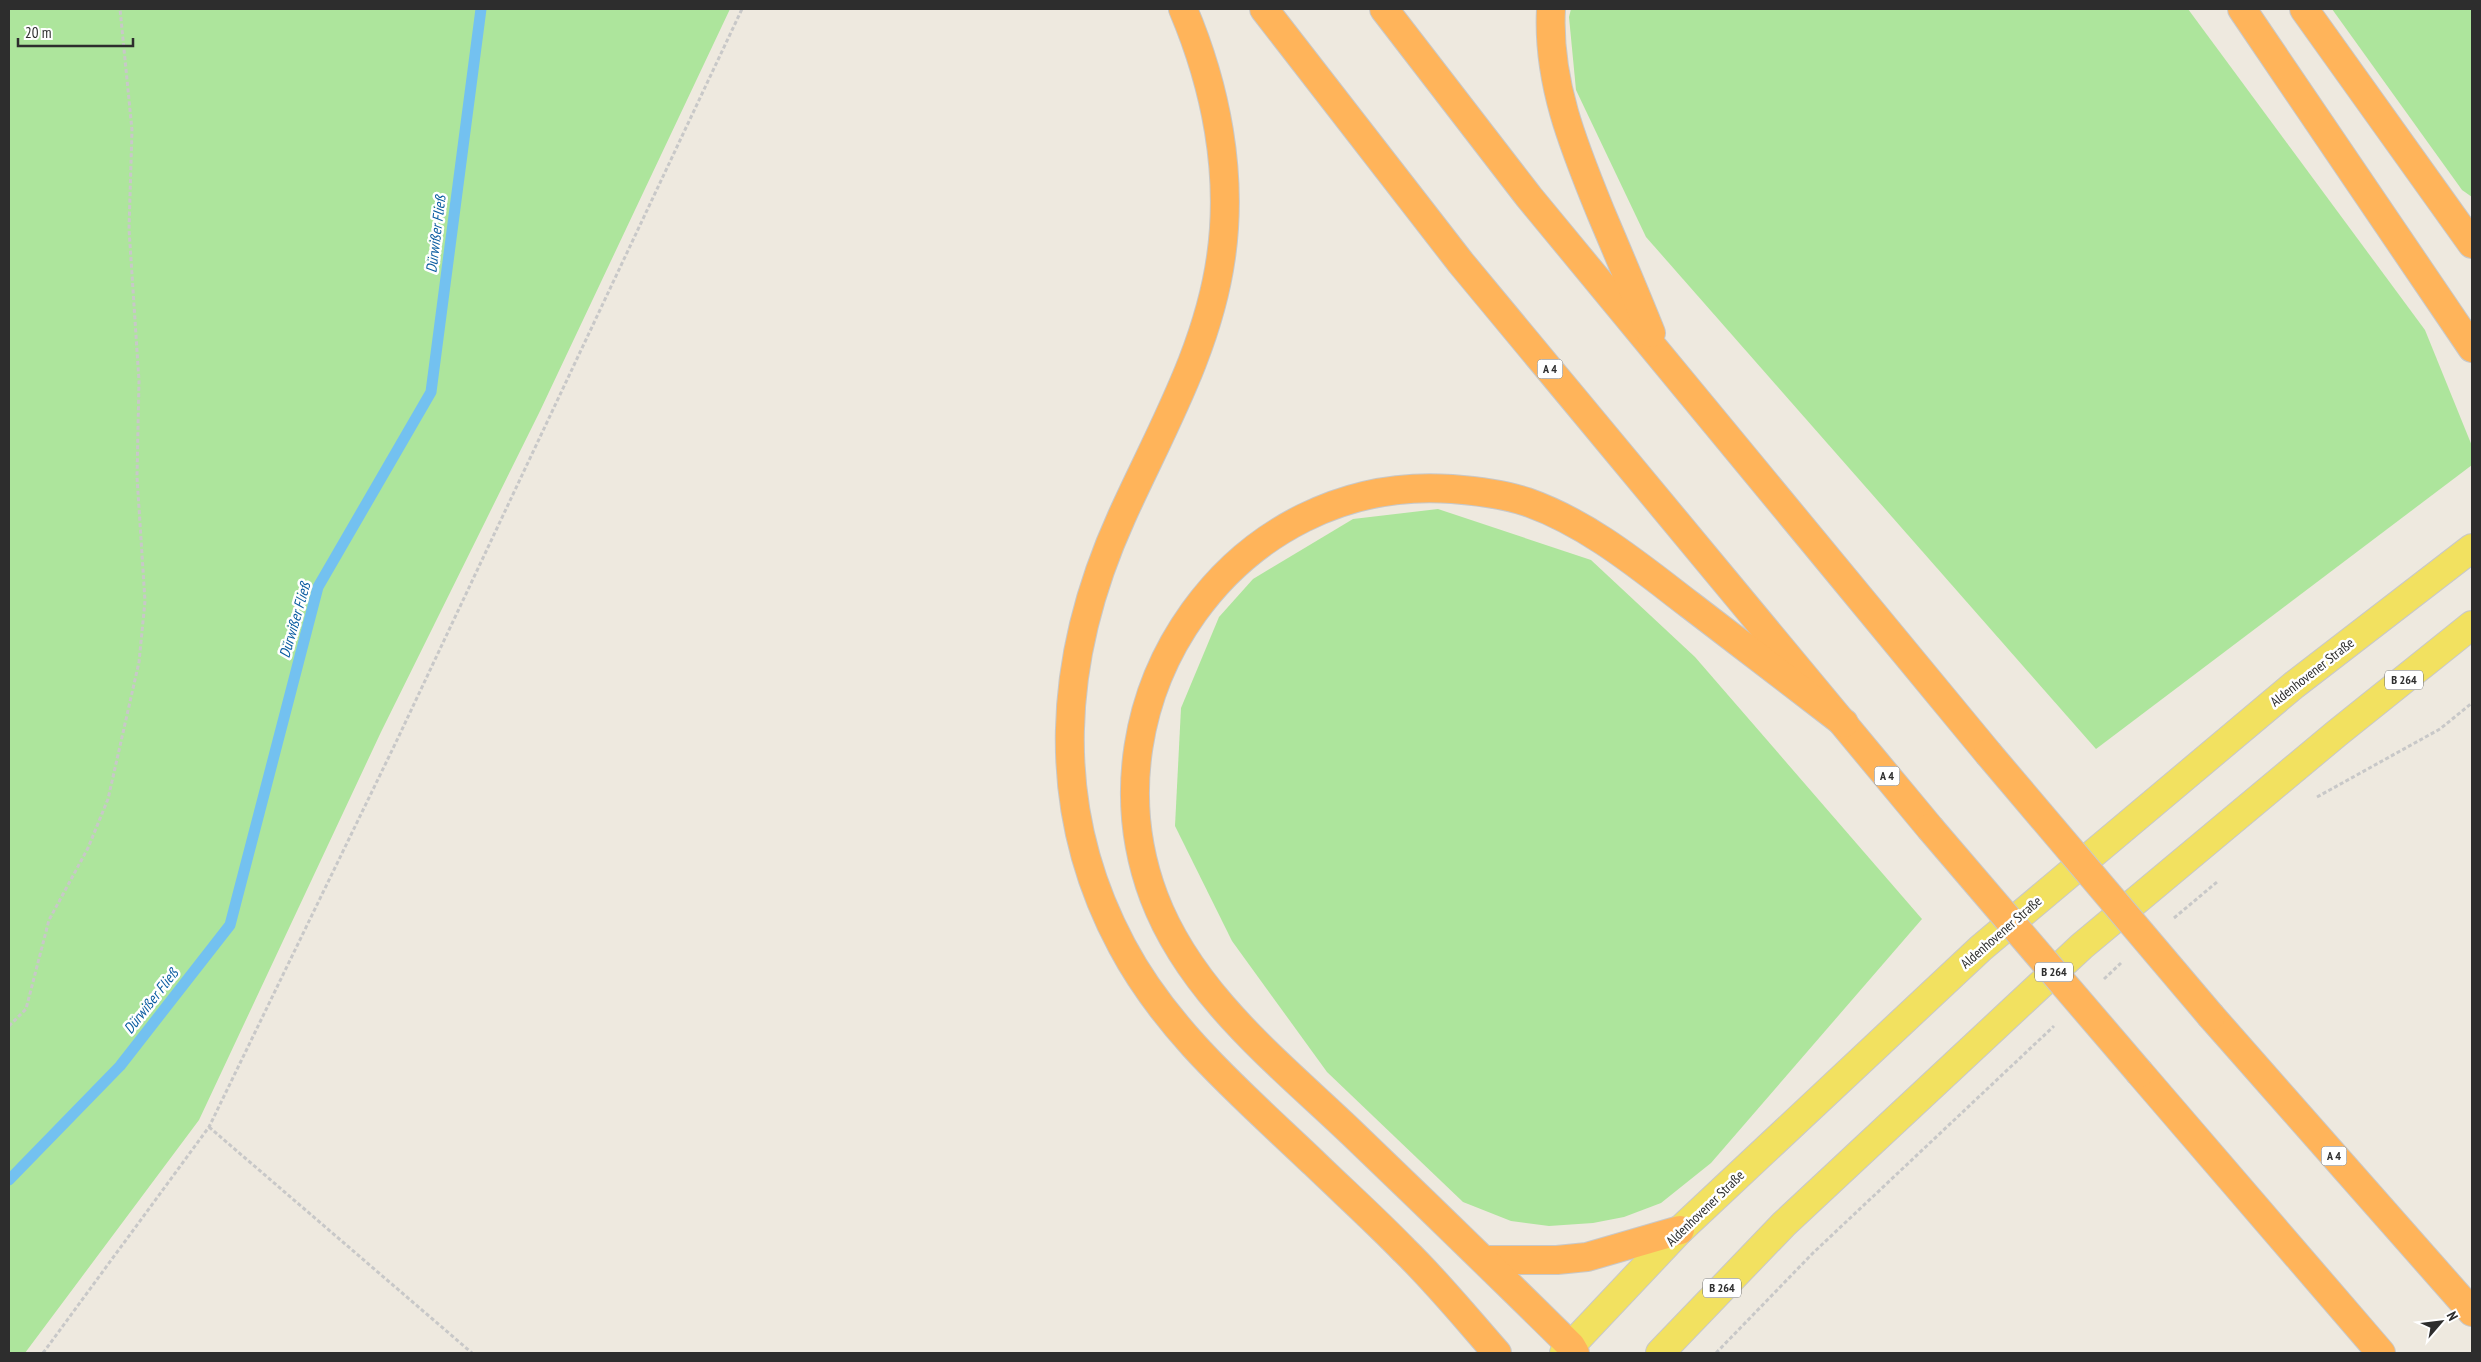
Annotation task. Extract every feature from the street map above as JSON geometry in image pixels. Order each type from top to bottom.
[{"type":"highway","points":[[1183,9],[1205,68],[1222,151],[1225,190],[1221,261],[1210,311],[1194,357],[1100,568],[1088,604],[1073,682],[1069,752],[1074,807],[1085,856],[1100,901],[1120,943],[1158,1006],[1204,1058],[1406,1251],[1497,1353]]},
{"type":"highway","name":"A 4","points":[[1264,9],[1461,262],[1930,828],[2381,1353]]},
{"type":"highway","name":"A 4","points":[[1384,9],[1529,197],[1663,362],[1988,753],[2210,1016],[2472,1312]]},
{"type":"highway","points":[[1552,9],[1550,29],[1554,76],[1566,124],[1663,362]]},
{"type":"highway","points":[[2242,9],[2472,348]]},
{"type":"highway","points":[[2304,9],[2472,244]]},
{"type":"highway","points":[[1570,1351],[1484,1260],[1263,1048],[1192,970],[1162,916],[1154,897],[1138,837],[1135,797],[1139,734],[1146,704],[1160,668],[1185,623],[1218,582],[1246,555],[1281,531],[1332,506],[1382,493],[1408,489],[1439,488],[1496,494],[1524,501],[1560,516],[1620,551],[1844,723]]},
{"type":"highway","points":[[1484,1260],[1556,1260],[1587,1257],[1680,1230]]},
{"type":"main road","name":"Aldenhovener Straße","points":[[1570,1351],[1680,1230],[1981,948],[2294,685],[2472,548]]},
{"type":"main road","name":"B 264","points":[[1660,1353],[1784,1224],[2082,946],[2336,734],[2472,625]]},
{"type":"path","points":[[9,1026],[26,1009],[49,920],[88,848],[108,799],[139,662],[145,601],[137,477],[139,381],[129,229],[132,130],[120,9]]},
{"type":"path","points":[[43,1353],[208,1127],[398,738],[742,9]]},
{"type":"path","points":[[208,1127],[472,1353]]},
{"type":"green space","points":[[9,9],[730,9],[540,411],[381,732],[199,1120],[25,1353],[9,1353]]},
{"type":"green space","points":[[1571,9],[2188,9],[2425,330],[2472,446],[2472,465],[2096,749],[1646,237],[1576,90],[1569,17]]},
{"type":"green space","points":[[2332,9],[2472,9],[2472,197],[2462,190]]},
{"type":"green space","points":[[1438,509],[1591,560],[1695,657],[1922,919],[1711,1163],[1661,1203],[1624,1217],[1593,1223],[1549,1226],[1511,1221],[1463,1202],[1327,1072],[1232,941],[1175,826],[1181,708],[1219,617],[1253,579],[1353,519]]},
{"type":"waterway","name":"Dürwißer Fließ","points":[[9,1180],[120,1066],[230,925],[318,587],[431,392],[481,9]]}]
